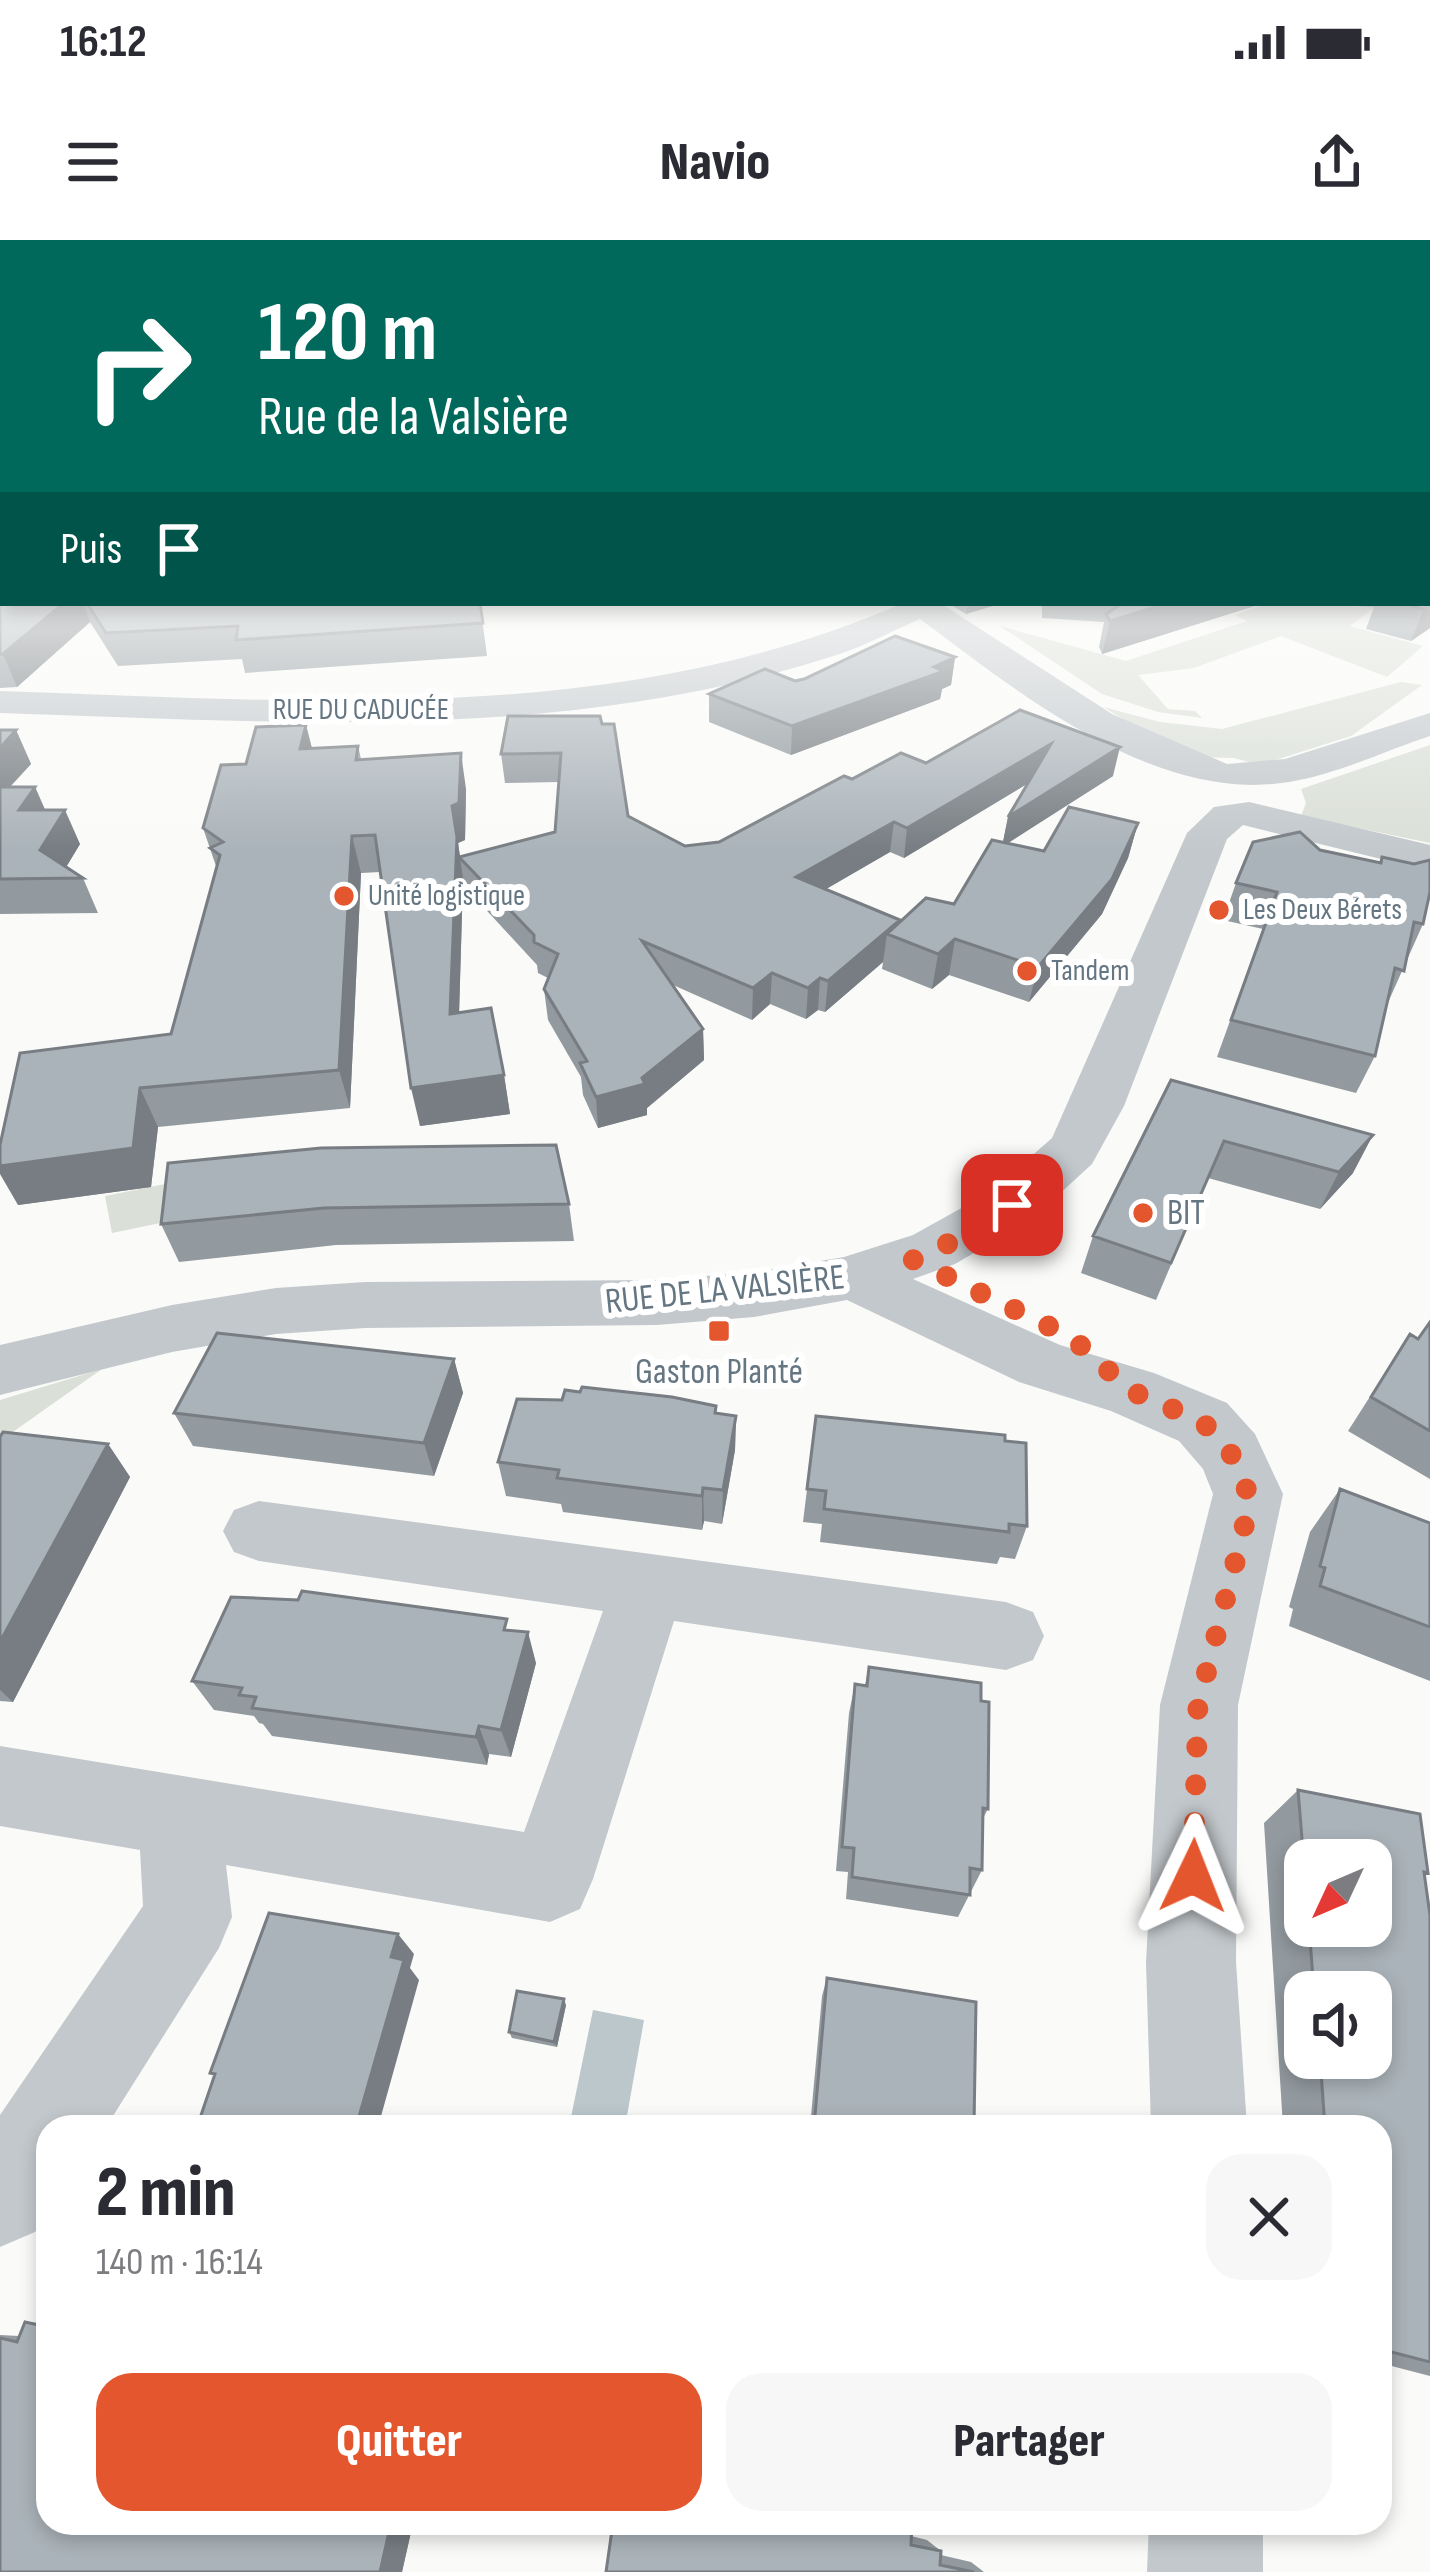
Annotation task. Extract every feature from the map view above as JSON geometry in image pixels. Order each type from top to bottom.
[{"type":"street","name":"RUE DU CADUCÉE","points":[[0,702],[423,712],[519,705],[674,686],[749,670],[868,634]]},
{"type":"street","name":"RUE DU CADUCÉE","points":[[968,634],[1232,794],[1430,858]]},
{"type":"street","points":[[1232,794],[1430,724]]},
{"type":"street","name":"RUE DE LA VALSIÈRE","points":[[0,1370],[126,1338],[276,1311],[435,1304],[621,1304],[777,1291],[854,1278],[913,1260],[981,1228],[1043,1183],[1072,1150],[1107,1081],[1232,794]]},
{"type":"street","points":[[913,1260],[1071,1337],[1131,1391]]},
{"type":"street","points":[[854,1278],[1042,1365],[1131,1391],[1203,1422],[1231,1454],[1248,1493],[1244,1528],[1198,1705],[1191,1962],[1198,2115]]},
{"type":"street","points":[[260,1531],[1006,1636]]},
{"type":"street","points":[[0,1786],[550,1879],[650,1585]]},
{"type":"street","points":[[59,2115],[188,1917],[215,1820]]},
{"type":"street","points":[[0,2197],[36,2148]]},
{"type":"street","points":[[1205,2572],[1206,2535]]},
{"type":"shaded area","points":[[1012,634],[1028,634],[1126,661],[1208,634],[1379,634],[1423,646],[1387,677],[1281,636],[1194,668],[1138,675],[1168,709],[1195,711],[1202,718],[1158,712],[1102,694]]},
{"type":"shaded area","points":[[1401,682],[1422,685],[1351,736],[1260,765],[1234,758],[1186,757],[1103,707],[1160,722],[1222,729]]},
{"type":"shaded area","points":[[1430,745],[1430,843],[1301,816],[1306,803],[1301,789]]},
{"type":"shaded area","points":[[170,1183],[165,1222],[112,1233],[105,1196]]},
{"type":"shaded area","points":[[102,1369],[0,1441],[0,1400]]},
{"type":"shaded area","points":[[593,2010],[644,2020],[627,2115],[571,2115]]},
{"type":"building","points":[[0,634],[27,634],[3,654]]},
{"type":"building","points":[[237,634],[326,634],[236,640]]},
{"type":"building","points":[[895,636],[955,657],[934,667],[944,671],[792,726],[709,694],[765,669],[795,681],[804,679]]},
{"type":"building","points":[[1020,710],[1120,747],[1008,817],[1051,744],[907,828],[894,822],[796,877],[900,920],[828,981],[820,978],[808,988],[772,973],[753,988],[642,941],[703,1029],[642,1078],[645,1084],[596,1097],[580,1063],[587,1061],[544,989],[558,954],[534,942],[534,935],[459,857],[555,832],[561,753],[501,754],[508,716],[600,716],[602,724],[614,724],[628,816],[685,846],[719,842],[844,776],[852,779],[901,753],[926,763]]},
{"type":"building","points":[[306,725],[300,749],[358,746],[356,760],[461,753],[459,803],[452,806],[457,837],[450,1014],[491,1008],[504,1075],[411,1088],[375,835],[352,836],[339,1070],[140,1088],[133,1148],[0,1166],[0,1145],[20,1053],[171,1034],[220,855],[210,848],[223,842],[203,828],[221,765],[246,764],[256,727]]},
{"type":"building","points":[[0,730],[16,730],[0,748]]},
{"type":"building","points":[[0,787],[35,787],[19,810],[65,810],[40,850],[83,878],[0,879]]},
{"type":"building","points":[[1069,807],[1138,823],[1112,879],[1038,967],[955,939],[938,954],[887,934],[926,898],[954,904],[992,840],[1044,851]]},
{"type":"building","points":[[1300,832],[1320,850],[1381,863],[1382,857],[1414,864],[1430,860],[1423,924],[1414,922],[1404,971],[1395,968],[1375,1056],[1231,1020],[1277,892],[1236,883],[1253,842]]},
{"type":"building","points":[[1171,1080],[1373,1135],[1339,1172],[1224,1141],[1171,1263],[1093,1236]]},
{"type":"building","points":[[556,1145],[569,1204],[324,1208],[161,1224],[168,1163],[321,1148]]},
{"type":"building","points":[[1430,1322],[1430,1431],[1371,1397],[1410,1334],[1418,1339]]},
{"type":"building","points":[[217,1333],[454,1359],[424,1443],[174,1413]]},
{"type":"building","points":[[582,1387],[672,1397],[716,1406],[715,1413],[736,1416],[723,1490],[703,1488],[702,1496],[557,1478],[559,1470],[498,1462],[517,1399],[562,1400],[565,1390],[580,1392]]},
{"type":"building","points":[[816,1416],[1005,1435],[1005,1441],[1026,1443],[1027,1526],[1009,1524],[1009,1532],[824,1509],[826,1491],[807,1489]]},
{"type":"building","points":[[3,1432],[108,1444],[0,1642],[0,1437]]},
{"type":"building","points":[[1340,1489],[1430,1523],[1430,1627],[1320,1586],[1325,1568],[1320,1566]]},
{"type":"building","points":[[302,1591],[507,1619],[504,1630],[528,1632],[501,1730],[479,1726],[476,1737],[252,1708],[256,1697],[239,1695],[242,1688],[192,1681],[231,1597],[298,1600]]},
{"type":"building","points":[[869,1667],[981,1683],[981,1701],[989,1702],[988,1809],[983,1808],[982,1870],[970,1868],[970,1895],[852,1877],[854,1848],[842,1847],[855,1684],[867,1686]]},
{"type":"building","points":[[1298,1790],[1420,1814],[1430,1915],[1430,2362],[1392,2352],[1392,2115],[1324,2115],[1322,2079],[1392,2079],[1392,1971],[1312,1971],[1311,1947],[1392,1947],[1392,1839],[1302,1839]]},
{"type":"building","points":[[269,1913],[398,1934],[391,1957],[404,1960],[359,2115],[201,2115],[215,2074],[210,2073]]},
{"type":"building","points":[[827,1978],[976,2002],[974,2115],[815,2115]]},
{"type":"building","points":[[517,1991],[564,1999],[554,2042],[509,2032]]},
{"type":"building","points":[[25,2322],[36,2324],[36,2535],[388,2535],[380,2572],[0,2572],[0,2338],[17,2342]]},
{"type":"building","points":[[611,2535],[911,2535],[911,2545],[941,2551],[940,2565],[974,2572],[606,2572]]},
{"type":"place","name":"Unité logistique","points":[[344,896]]},
{"type":"place","name":"Les Deux Bérets","points":[[1219,910]]},
{"type":"place","name":"Tandem","points":[[1027,971]]},
{"type":"place","name":"BIT","points":[[1143,1213]]},
{"type":"place","name":"Gaston Planté","points":[[719,1331]]},
{"type":"route","points":[[1012,1205],[981,1228],[913,1260],[1071,1337],[1131,1391],[1203,1422],[1231,1454],[1248,1493],[1244,1528],[1198,1705],[1193,1876]]}]
